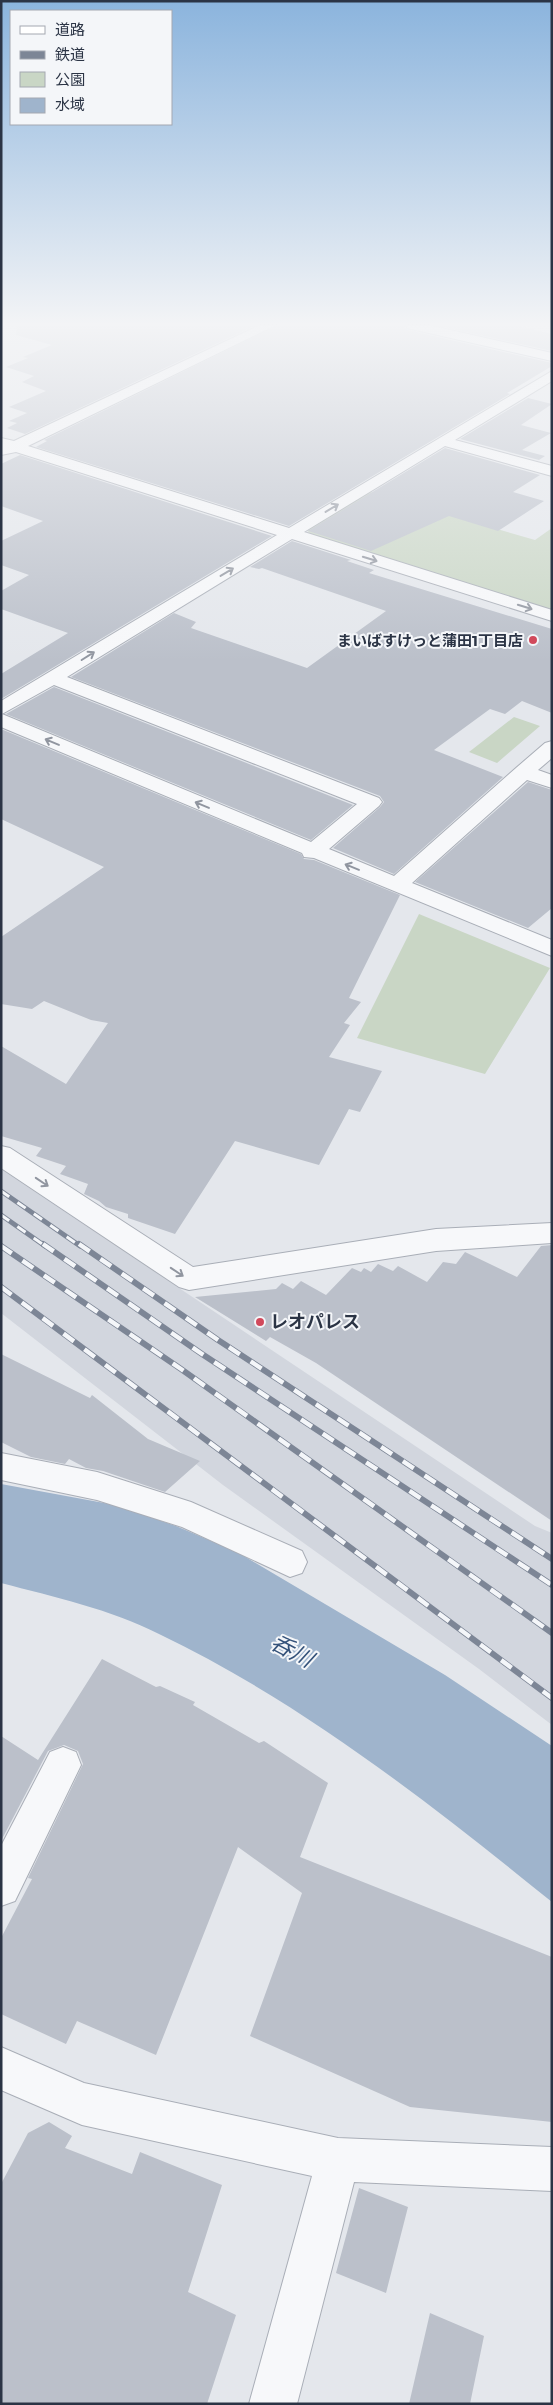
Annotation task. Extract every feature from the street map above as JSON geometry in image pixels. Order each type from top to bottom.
[{"type":"street","points":[[6,447],[27,437]]},
{"type":"street","points":[[1,709],[449,437]]},
{"type":"street","points":[[443,441],[552,470]]},
{"type":"street","points":[[6,447],[552,616]]},
{"type":"street","points":[[53,678],[372,802],[312,852]]},
{"type":"street","points":[[1,720],[312,852],[552,949]]},
{"type":"street","points":[[397,885],[552,747]]},
{"type":"street","points":[[523,772],[552,782]]},
{"type":"street","points":[[1,1155],[185,1278],[436,1240],[552,1233]]},
{"type":"street","points":[[1,1466],[97,1486],[191,1516],[290,1562]]},
{"type":"street","points":[[1,1887],[63,1765]]},
{"type":"street","points":[[1,2068],[82,2104],[338,2160],[552,2169]]},
{"type":"street","points":[[273,2404],[338,2160]]},
{"type":"shaded area","points":[[1,1169],[535,1526],[552,1533],[552,1725],[479,1669],[223,1485],[1,1313]]},
{"type":"green space","points":[[370,492],[535,540],[552,528],[552,611],[309,535],[308,530]]},
{"type":"green space","points":[[514,717],[540,726],[497,763],[469,752]]},
{"type":"green space","points":[[419,914],[550,968],[485,1074],[357,1038]]},
{"type":"water","name":"呑川","points":[[1,1484],[115,1505],[176,1526],[237,1552],[445,1675],[552,1746],[552,1902],[412,1792],[314,1723],[264,1691],[212,1661],[121,1617],[81,1604],[1,1583]]},
{"type":"building","points":[[50,437],[438,437],[289,526],[36,447],[47,441],[44,440]]},
{"type":"building","points":[[463,437],[544,437],[522,450],[545,456],[539,460],[460,439]]},
{"type":"building","points":[[445,448],[540,475],[513,492],[544,501],[498,531],[449,516],[371,551],[308,531]]},
{"type":"building","points":[[20,455],[272,536],[1,699],[1,674],[68,633],[1,609],[1,591],[29,575],[1,565],[1,541],[43,521],[1,506],[1,464]]},
{"type":"building","points":[[292,541],[351,560],[347,561],[374,570],[369,573],[552,629],[552,713],[522,701],[505,714],[490,709],[434,750],[503,777],[394,874],[333,848],[380,807],[384,802],[380,796],[71,677],[174,613],[196,622],[191,628],[307,668],[386,611],[262,568],[250,567]]},
{"type":"building","points":[[54,687],[353,805],[311,840],[6,714]]},
{"type":"building","points":[[1,729],[301,854],[304,859],[314,860],[400,895],[349,998],[361,1002],[344,1023],[350,1025],[329,1057],[382,1071],[360,1112],[349,1109],[319,1165],[235,1141],[175,1234],[128,1218],[128,1214],[106,1207],[99,1201],[84,1194],[88,1184],[60,1174],[66,1166],[36,1156],[42,1148],[1,1136],[1,1046],[66,1084],[108,1023],[91,1020],[44,1001],[32,1009],[1,1004],[1,937],[104,867],[1,819]]},
{"type":"building","points":[[528,782],[552,790],[552,908],[528,928],[415,882]]},
{"type":"building","points":[[552,1245],[552,1521],[316,1363],[270,1337],[266,1341],[195,1297],[276,1289],[282,1283],[293,1289],[301,1281],[326,1295],[352,1268],[361,1272],[364,1268],[371,1272],[378,1264],[393,1271],[398,1266],[427,1282],[443,1262],[456,1264],[465,1252],[517,1277],[541,1246]]},
{"type":"building","points":[[1,1354],[90,1398],[92,1395],[148,1439],[200,1461],[165,1492],[103,1471],[86,1468],[69,1459],[65,1464],[31,1457],[1,1442]]},
{"type":"building","points":[[102,1659],[156,1687],[160,1686],[195,1702],[193,1705],[259,1743],[264,1741],[328,1783],[300,1857],[552,1957],[552,2122],[410,2107],[250,2036],[302,1893],[238,1847],[156,2055],[77,2021],[66,2044],[1,2014],[1,1938],[32,1879],[28,1878],[83,1764],[78,1751],[64,1745],[48,1751],[1,1841],[1,1736],[38,1760]]},
{"type":"building","points":[[49,2122],[72,2136],[65,2148],[132,2174],[140,2152],[222,2185],[188,2292],[236,2315],[207,2404],[1,2404],[1,2184],[28,2133]]},
{"type":"building","points":[[359,2188],[408,2207],[386,2293],[336,2273]]},
{"type":"building","points":[[430,2313],[484,2336],[470,2404],[409,2404]]},
{"type":"railway","points":[[1,1191],[80,1246]]},
{"type":"railway","points":[[1,1215],[45,1246]]},
{"type":"railway","points":[[43,1244],[202,1354],[552,1585]]},
{"type":"railway","points":[[79,1244],[218,1340],[552,1559]]},
{"type":"railway","points":[[1,1246],[181,1369],[552,1633]]},
{"type":"railway","points":[[1,1287],[552,1698]]},
{"type":"place","name":"まいばすけっと蒲田1丁目店","points":[[533,640]]},
{"type":"place","name":"レオパレス","points":[[260,1322]]}]
